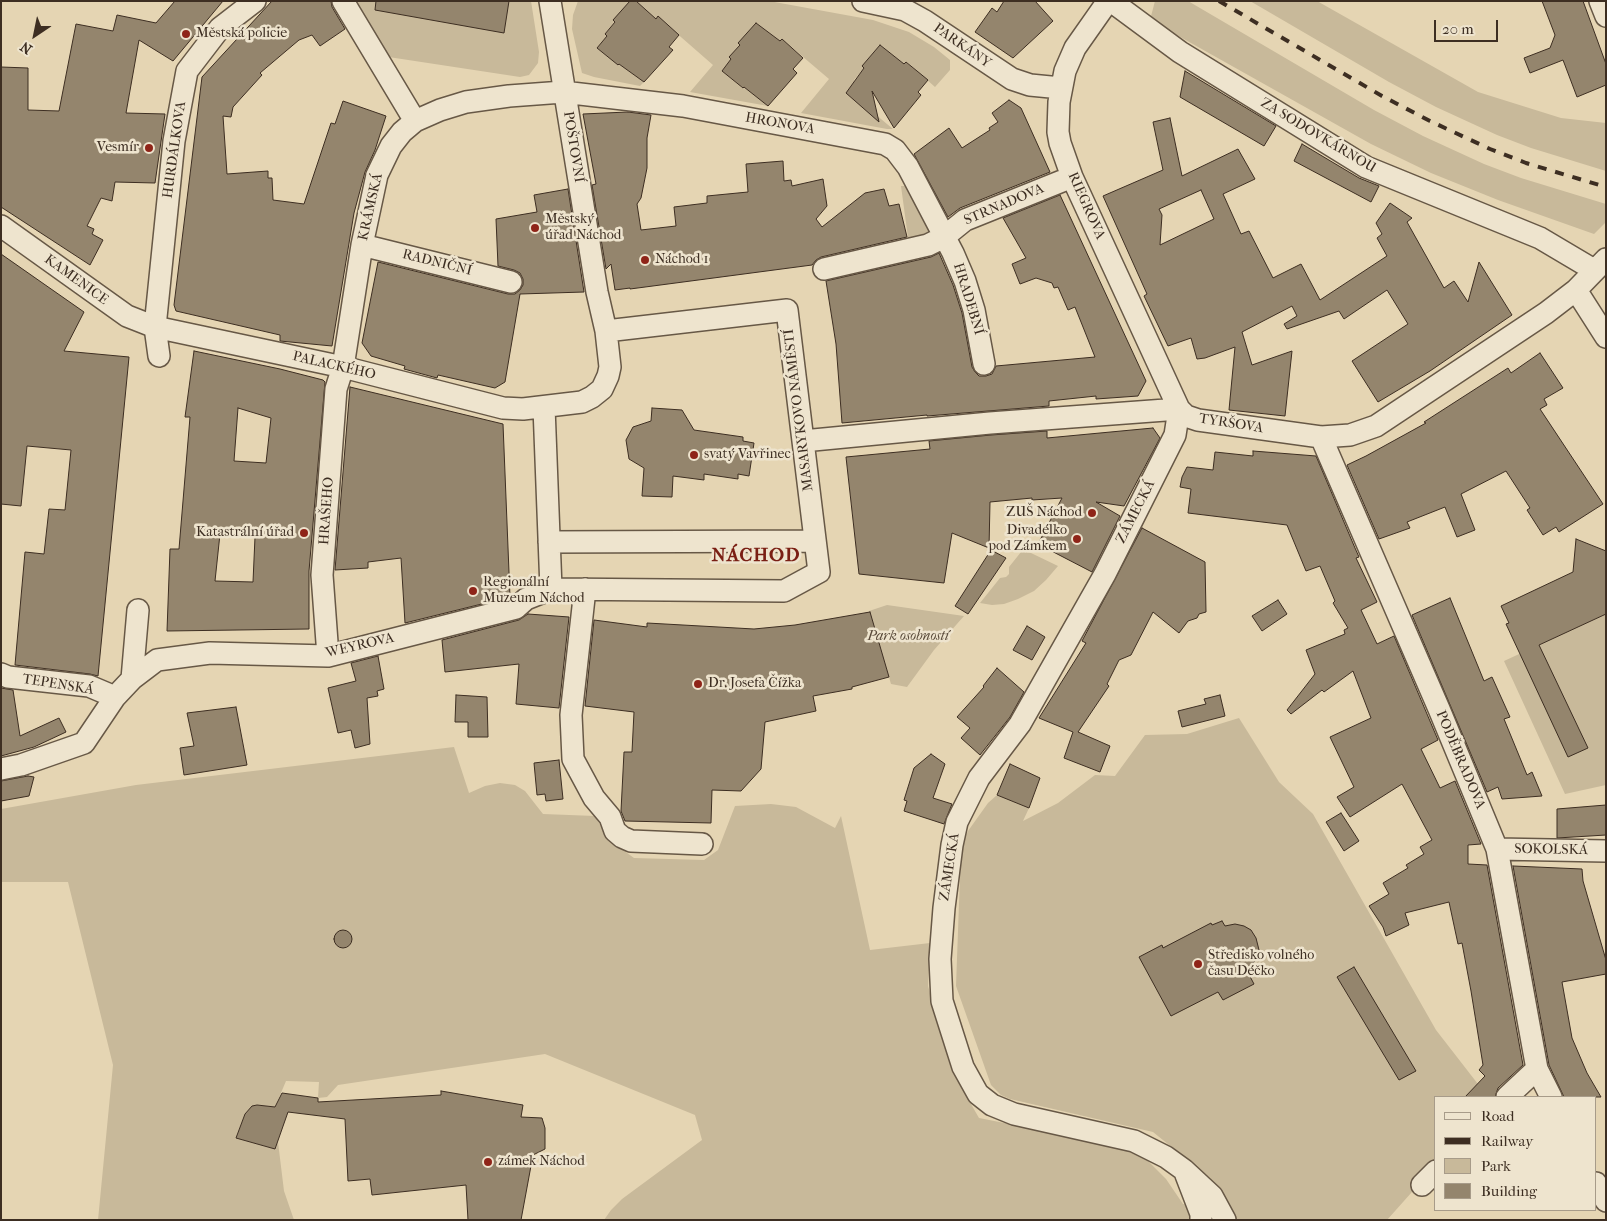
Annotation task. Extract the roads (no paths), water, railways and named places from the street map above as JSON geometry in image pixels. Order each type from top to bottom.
[{"type":"street","name":"HURDÁLKOVA","points":[[160,356],[155,327],[174,141],[187,71],[220,28],[255,1]]},
{"type":"street","points":[[343,1],[415,121]]},
{"type":"street","name":"POŠTOVNÍ","points":[[550,1],[563,92],[597,292],[606,331]]},
{"type":"street","name":"PARKÁNY","points":[[863,1],[905,10],[925,21],[1012,79],[1030,85],[1061,88]]},
{"type":"street","name":"RIEGROVA","points":[[1109,1],[1076,48],[1065,71],[1059,102],[1058,132],[1072,177],[1179,410]]},
{"type":"street","name":"ZA SODOVKÁRNOU","points":[[1109,1],[1180,52],[1366,167],[1540,238],[1600,265]]},
{"type":"street","points":[[1600,1],[1606,16]]},
{"type":"street","name":"KRÁMSKÁ","points":[[343,367],[362,245],[377,175],[391,146],[402,132],[415,121],[440,110],[466,102],[509,96],[563,92]]},
{"type":"street","name":"HRONOVA","points":[[563,92],[682,106],[885,144],[895,150],[908,167],[944,237]]},
{"type":"street","name":"STRNADOVA","points":[[824,269],[928,245],[944,237],[965,220],[1072,177]]},
{"type":"street","name":"KAMENICE","points":[[1,226],[127,316],[155,327]]},
{"type":"street","name":"HRADEBNÍ","points":[[944,237],[965,281],[974,310],[984,364]]},
{"type":"street","name":"RADNIČNÍ","points":[[362,245],[511,282]]},
{"type":"street","name":"TYRŠOVA","points":[[802,440],[990,423],[1179,410],[1186,416],[1198,420],[1321,437],[1350,435],[1376,426],[1546,313],[1576,290],[1600,265]]},
{"type":"street","points":[[1576,290],[1606,337]]},
{"type":"street","name":"MASARYKOVO NÁMĚSTÍ","points":[[551,589],[784,590],[819,572],[787,310],[606,331]]},
{"type":"street","name":"PALACKÉHO","points":[[155,327],[343,367],[485,404],[512,409],[544,406]]},
{"type":"street","points":[[551,589],[544,406],[582,402],[602,389],[610,367],[606,331]]},
{"type":"street","name":"HRAŠEHO","points":[[328,656],[322,575],[336,389],[343,367]]},
{"type":"street","name":"ZÁMECKÁ","points":[[1179,410],[1175,435],[1105,574],[1020,724],[979,778],[957,822],[952,845],[944,908],[940,959],[942,1001],[963,1067],[978,1094],[992,1105],[1014,1114],[1134,1140],[1166,1157],[1184,1170],[1212,1196],[1225,1220]]},
{"type":"street","name":"PODĚBRADOVA","points":[[1321,437],[1435,700],[1497,849],[1537,1069],[1550,1096]]},
{"type":"street","points":[[549,542],[815,541]]},
{"type":"street","name":"WEYROVA","points":[[1,769],[21,765],[84,743],[115,697],[132,679],[157,660],[210,653],[328,656],[516,608],[526,600],[551,589]]},
{"type":"street","points":[[585,589],[571,715],[573,759],[594,798],[610,817],[615,831],[622,837],[632,841],[702,844]]},
{"type":"street","points":[[132,679],[138,610]]},
{"type":"street","name":"TEPENSKÁ","points":[[1,674],[8,677],[89,686],[115,697]]},
{"type":"street","name":"SOKOLSKÁ","points":[[1497,849],[1606,851]]},
{"type":"street","points":[[1508,1096],[1537,1069]]},
{"type":"street","points":[[1184,1170],[1201,1214],[1201,1220]]},
{"type":"street","points":[[1597,1185],[1606,1201]]},
{"type":"railway","points":[[1219,1],[1382,96],[1430,121],[1490,149],[1526,163],[1606,187]]},
{"type":"place","name":"Městská policie","points":[[186,34]]},
{"type":"place","name":"Vesmír","points":[[149,148]]},
{"type":"place","name":"Městský úřad Náchod","points":[[535,228]]},
{"type":"place","name":"Náchod 1","points":[[645,260]]},
{"type":"place","name":"svatý Vavřinec","points":[[694,455]]},
{"type":"place","name":"ZUŠ Náchod","points":[[1092,513]]},
{"type":"place","name":"Katastrální úřad","points":[[304,533]]},
{"type":"place","name":"Divadélko pod Zámkem","points":[[1077,539]]},
{"type":"place","name":"Regionální Muzeum Náchod","points":[[473,591]]},
{"type":"place","name":"Dr. Josefa Čížka","points":[[698,684]]},
{"type":"place","name":"Středisko volného času Déčko","points":[[1198,964]]},
{"type":"place","name":"zámek Náchod","points":[[488,1162]]},
{"type":"district","name":"NÁCHOD","points":[[756,556]]},
{"type":"park label","name":"Park osobností","points":[[908,637]]}]
